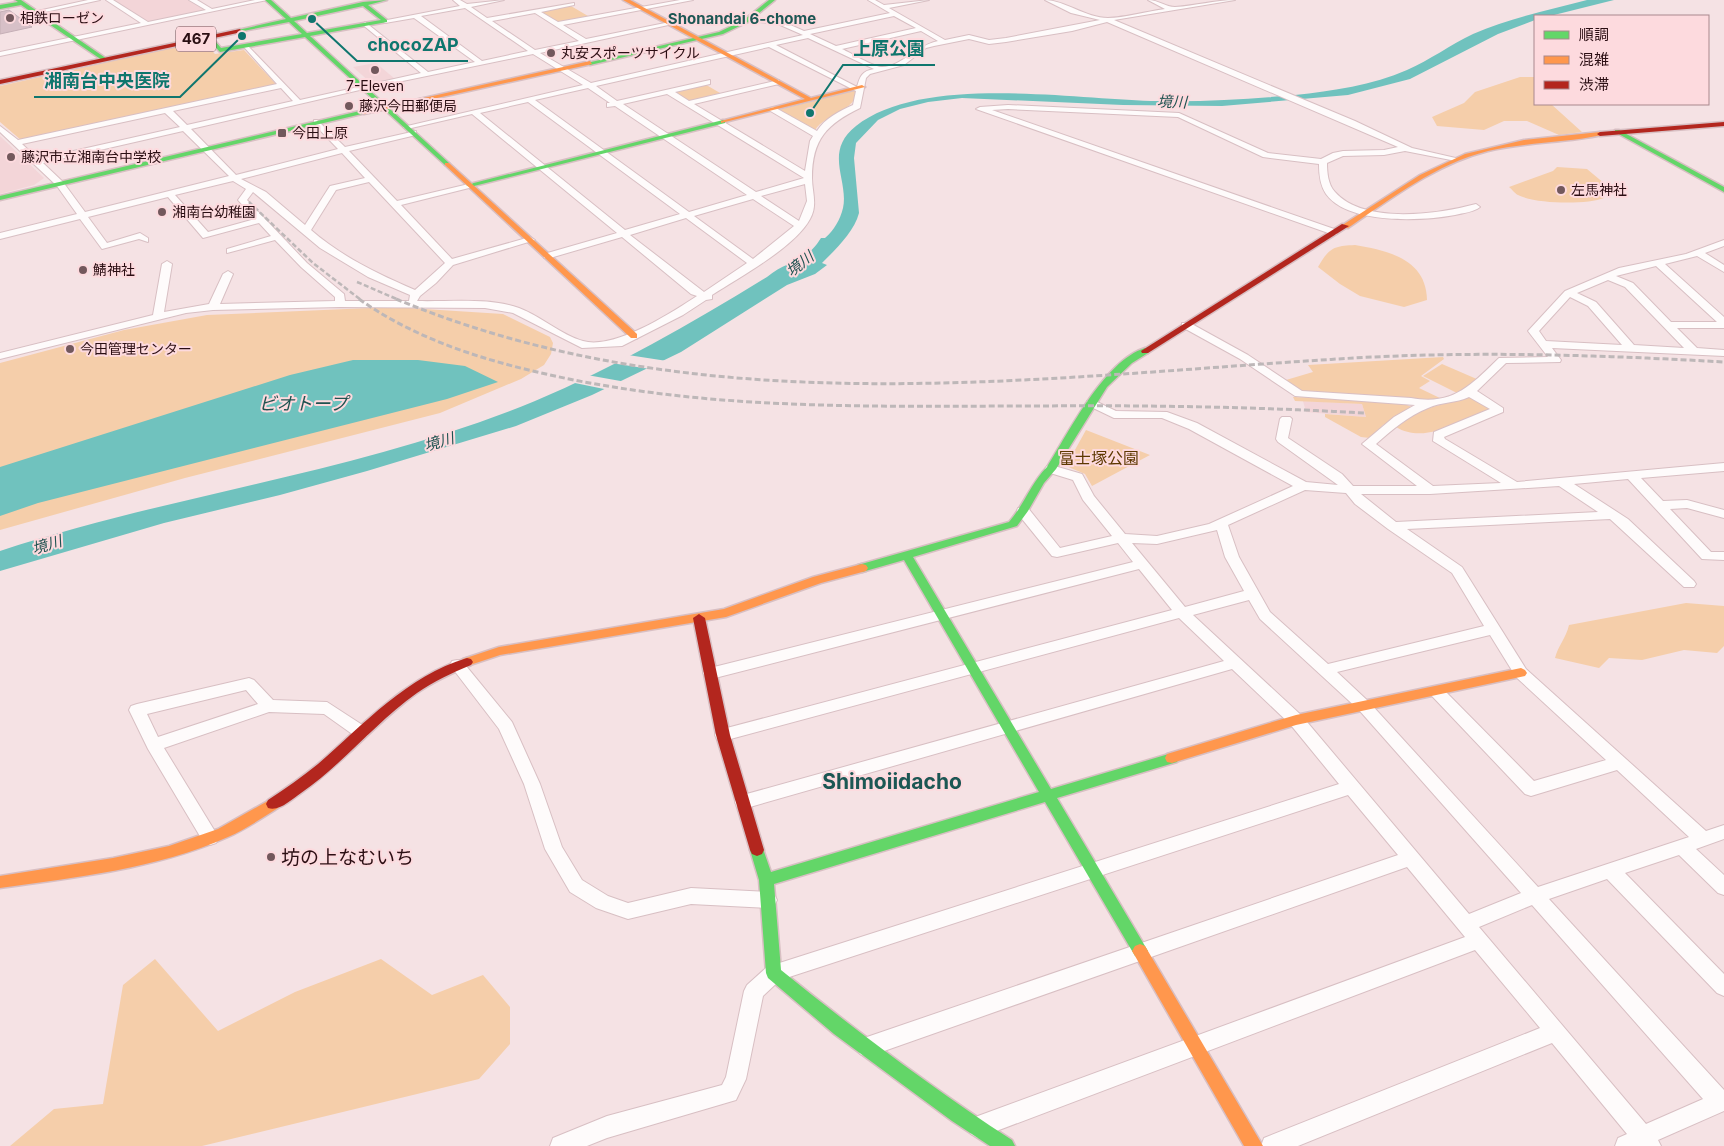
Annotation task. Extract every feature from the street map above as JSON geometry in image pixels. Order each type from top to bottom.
[{"type":"main road","points":[[268,0],[634,336]]},
{"type":"main road","name":"467","points":[[0,82],[208,36],[384,0]]},
{"type":"main road","points":[[626,0],[809,100]]},
{"type":"main road","points":[[0,198],[384,106],[698,39],[731,29],[751,20],[772,0]]},
{"type":"main road","points":[[0,7],[20,1],[104,59]]},
{"type":"main road","points":[[363,4],[385,21]]},
{"type":"main road","points":[[208,36],[220,50],[385,21]]},
{"type":"main road","points":[[470,185],[858,88]]},
{"type":"main road","points":[[0,882],[115,865],[189,846],[247,821],[282,799],[321,769],[411,690],[437,673],[457,665],[498,651],[726,614],[817,580],[998,530],[1013,524],[1023,511],[1044,474],[1051,469],[1103,385],[1129,361],[1334,232],[1456,159],[1495,147],[1617,131],[1724,124]]},
{"type":"main road","points":[[1617,131],[1724,190]]},
{"type":"main road","points":[[907,556],[1254,1146]]},
{"type":"main road","points":[[699,618],[723,734],[766,880],[774,973],[793,991],[975,1128],[1006,1146]]},
{"type":"main road","points":[[766,880],[1296,720],[1521,673]]},
{"type":"street","points":[[36,12],[97,0]]},
{"type":"street","points":[[109,0],[147,24]]},
{"type":"street","points":[[192,0],[212,11]]},
{"type":"street","points":[[0,54],[264,0]]},
{"type":"street","points":[[456,0],[560,69],[561,74],[612,104],[798,229]]},
{"type":"street","points":[[385,21],[501,0]]},
{"type":"street","points":[[565,0],[593,17]]},
{"type":"street","points":[[557,24],[690,0]]},
{"type":"street","points":[[871,0],[943,41]]},
{"type":"street","points":[[882,7],[926,0]]},
{"type":"street","points":[[1048,0],[1073,12],[1108,20],[1307,104],[1405,148],[1456,159]]},
{"type":"street","points":[[1151,0],[1172,10]]},
{"type":"street","points":[[0,356],[158,316],[213,307],[340,304],[485,304],[516,310],[582,345],[618,344],[678,313],[754,264],[798,229],[806,218],[811,201],[808,178],[814,141],[823,127],[839,115],[857,106],[858,88],[863,77],[868,72],[878,68],[902,64],[924,47],[943,41],[969,37],[989,42],[1006,40],[1108,20],[1232,0]]},
{"type":"street","points":[[487,20],[572,4]]},
{"type":"street","points":[[536,11],[586,42]]},
{"type":"street","points":[[0,236],[343,148],[474,112],[770,45],[806,34],[894,14]]},
{"type":"street","points":[[415,15],[481,63]]},
{"type":"street","points":[[751,20],[779,22],[878,68]]},
{"type":"street","points":[[365,24],[426,74]]},
{"type":"street","points":[[38,162],[364,87],[670,24]]},
{"type":"street","points":[[835,48],[920,28]]},
{"type":"street","points":[[770,45],[858,88]]},
{"type":"street","points":[[246,46],[298,102]]},
{"type":"street","points":[[679,65],[726,94]]},
{"type":"street","points":[[612,104],[707,82]]},
{"type":"street","points":[[688,103],[776,82]]},
{"type":"street","points":[[17,143],[282,84]]},
{"type":"street","points":[[668,91],[808,178]]},
{"type":"street","points":[[530,100],[754,264]]},
{"type":"street","points":[[1334,232],[980,109],[1016,108],[1179,115],[1266,155],[1323,162],[1334,154],[1383,153],[1405,148]]},
{"type":"street","points":[[771,109],[818,135]]},
{"type":"street","points":[[167,110],[233,176],[251,189],[264,194],[306,232],[351,264],[416,294]]},
{"type":"street","points":[[474,112],[702,296],[714,299]]},
{"type":"street","points":[[317,122],[450,262]]},
{"type":"street","points":[[0,128],[60,184],[106,247],[140,236],[144,240]]},
{"type":"street","points":[[1323,162],[1323,175],[1330,193],[1365,213],[1382,216],[1450,214],[1476,207]]},
{"type":"street","points":[[547,256],[750,197],[808,178]]},
{"type":"street","points":[[306,232],[333,188],[370,179]]},
{"type":"street","points":[[396,204],[470,185]]},
{"type":"street","points":[[251,189],[244,195],[242,200],[304,265],[340,296],[340,304]]},
{"type":"street","points":[[169,193],[206,236],[260,220]]},
{"type":"street","points":[[230,251],[276,237]]},
{"type":"street","points":[[411,303],[416,294],[433,281],[450,262],[530,240]]},
{"type":"street","points":[[1430,490],[1368,444],[1398,419],[1426,404],[1455,399],[1470,392],[1503,360],[1556,360],[1532,331],[1569,293],[1608,276],[1698,252],[1724,243]]},
{"type":"street","points":[[1698,252],[1724,269]]},
{"type":"street","points":[[1657,262],[1724,324]]},
{"type":"street","points":[[158,316],[166,264]]},
{"type":"street","points":[[213,307],[228,274]]},
{"type":"street","points":[[1608,276],[1629,285],[1694,351]]},
{"type":"street","points":[[1569,293],[1592,304],[1630,347]]},
{"type":"street","points":[[1668,325],[1724,324]]},
{"type":"street","points":[[1186,325],[1244,356],[1299,394],[1411,401],[1426,404]]},
{"type":"street","points":[[1543,344],[1724,353]]},
{"type":"street","points":[[1470,392],[1499,410],[1438,436],[1439,441],[1516,486]]},
{"type":"street","points":[[1092,403],[1114,415],[1163,414],[1193,426],[1304,486],[1350,490],[1430,490],[1516,486],[1632,477],[1724,467]]},
{"type":"street","points":[[1286,419],[1282,439],[1338,477],[1360,501],[1393,526],[1458,570],[1521,673],[1704,840]]},
{"type":"street","points":[[1051,469],[1078,477],[1083,490],[1141,564],[1182,612],[1296,720],[1555,1032],[1639,1143],[1722,1101],[1364,706],[1265,615],[1232,557],[1221,523]]},
{"type":"street","points":[[1632,477],[1706,556],[1724,556]]},
{"type":"street","points":[[1562,482],[1623,522],[1688,584]]},
{"type":"street","points":[[1023,511],[1057,553],[1120,538],[1157,540],[1221,523],[1304,486]]},
{"type":"street","points":[[1658,505],[1687,504],[1724,514]]},
{"type":"street","points":[[1393,526],[1612,515]]},
{"type":"street","points":[[711,673],[1141,564]]},
{"type":"street","points":[[723,734],[1252,594]]},
{"type":"street","points":[[1325,670],[1493,629]]},
{"type":"street","points":[[743,802],[1235,663]]},
{"type":"street","points":[[457,665],[506,726],[532,784],[554,849],[576,886],[602,902],[628,911],[691,896],[768,900]]},
{"type":"street","points":[[210,838],[154,745],[137,710],[249,684],[269,706]]},
{"type":"street","points":[[1436,691],[1531,789],[1620,763]]},
{"type":"street","points":[[154,745],[269,706],[327,708],[361,732]]},
{"type":"street","points":[[561,1146],[607,1127],[728,1093],[736,1078],[754,991],[774,973],[1352,787]]},
{"type":"street","points":[[1466,924],[1535,896],[1724,832]]},
{"type":"street","points":[[1682,847],[1724,887]]},
{"type":"street","points":[[867,1047],[1411,858]]},
{"type":"street","points":[[1611,871],[1724,987]]},
{"type":"street","points":[[975,1128],[1478,940]]},
{"type":"street","points":[[1272,1146],[1555,1032]]},
{"type":"shaded area","points":[[112,0],[188,0],[206,10],[149,22]]},
{"type":"shaded area","points":[[376,63],[395,79],[371,83],[353,67]]},
{"type":"shaded area","name":"藤沢市立湘南台中学校","points":[[0,136],[44,178],[34,185],[0,194]]},
{"type":"shaded area","points":[[1303,401],[1362,404],[1366,417],[1306,412]]},
{"type":"green space","points":[[571,6],[588,16],[558,22],[541,12]]},
{"type":"green space","points":[[204,42],[215,54],[244,50],[276,84],[22,141],[0,122],[0,86]]},
{"type":"green space","points":[[1520,77],[1534,77],[1534,105],[1552,105],[1582,132],[1559,135],[1527,121],[1504,121],[1484,130],[1437,126],[1432,117],[1464,103],[1475,92]]},
{"type":"green space","points":[[703,83],[720,93],[689,101],[673,90]]},
{"type":"green space","points":[[857,90],[856,97],[852,103],[826,120],[815,130],[778,110]]},
{"type":"green space","points":[[1557,167],[1587,169],[1605,184],[1604,198],[1586,202],[1548,202],[1526,198],[1517,194],[1509,187],[1553,171]]},
{"type":"green space","points":[[1355,245],[1392,254],[1413,266],[1425,286],[1427,300],[1404,307],[1360,296],[1318,267],[1332,249]]},
{"type":"green space","points":[[393,307],[503,314],[550,337],[553,343],[551,354],[544,365],[521,379],[440,413],[185,478],[0,530],[0,363],[124,330],[207,315]]},
{"type":"green space","points":[[1443,357],[1444,359],[1421,376],[1430,381],[1419,388],[1442,399],[1427,400],[1302,392],[1286,380],[1313,372],[1308,365]]},
{"type":"green space","points":[[1442,364],[1479,380],[1459,394],[1423,376]]},
{"type":"green space","points":[[1468,396],[1491,409],[1444,429],[1431,432],[1407,432],[1396,427],[1404,420],[1421,411]]},
{"type":"green space","points":[[1293,397],[1374,399],[1403,404],[1413,408],[1383,425],[1370,438],[1361,437],[1325,417],[1325,414],[1366,417],[1362,404],[1295,401]]},
{"type":"green space","name":"富士塚公園","points":[[1086,430],[1150,455],[1092,486],[1085,474],[1066,466]]},
{"type":"green space","points":[[1686,603],[1724,606],[1724,646],[1717,653],[1684,650],[1642,660],[1609,658],[1599,668],[1555,658],[1569,625]]},
{"type":"green space","points":[[155,959],[218,1031],[295,992],[381,959],[432,995],[483,975],[510,1007],[510,1044],[479,1079],[202,1146],[10,1146],[54,1109],[103,1104],[123,985]]},
{"type":"water","name":"境川","points":[[1587,0],[1614,0],[1554,15],[1534,15],[1534,20],[1498,34],[1410,79],[1348,95],[1222,106],[1123,105],[962,98],[928,102],[900,109],[878,120],[856,143],[854,158],[859,213],[849,233],[822,263],[827,265],[815,274],[787,285],[681,352],[592,395],[516,426],[367,471],[280,495],[164,523],[0,571],[0,551],[134,513],[404,446],[470,425],[535,401],[595,374],[653,344],[809,253],[821,238],[825,238],[831,232],[843,208],[843,187],[839,166],[841,146],[846,136],[856,126],[885,110],[920,100],[960,95],[1002,93],[1125,100],[1192,101],[1278,96],[1338,89],[1380,80],[1407,70],[1473,34],[1529,15]]},
{"type":"water","name":"ビオトープ","points":[[353,360],[418,360],[465,366],[498,382],[447,399],[38,503],[0,516],[0,467],[290,375]]},
{"type":"pier","points":[[628,355],[667,361],[650,369],[611,363]]},
{"type":"pier","points":[[587,375],[626,382],[609,390],[570,382]]},
{"type":"building","name":"相鉄ローゼン","points":[[9,10],[32,27],[0,34],[0,12]]},
{"type":"railway","points":[[249,202],[313,263],[361,300]]},
{"type":"railway","points":[[357,282],[399,300]]},
{"type":"railway","points":[[359,299],[408,328],[433,340],[487,359],[569,379],[687,397],[746,402],[863,406],[1162,406],[1364,413]]},
{"type":"railway","points":[[396,299],[513,339],[631,365],[750,379],[870,384],[990,381],[1112,375],[1354,358],[1493,354],[1632,357],[1724,362]]},
{"type":"traffic: fast","points":[[18,0],[104,59]]},
{"type":"traffic: fast","points":[[268,0],[447,164]]},
{"type":"traffic: fast","points":[[240,31],[384,0]]},
{"type":"traffic: fast","points":[[590,63],[721,33],[746,21],[772,0]]},
{"type":"traffic: fast","points":[[0,7],[22,3]]},
{"type":"traffic: fast","points":[[208,36],[220,50],[385,21],[363,4]]},
{"type":"traffic: fast","points":[[0,198],[364,112]]},
{"type":"traffic: fast","points":[[470,185],[723,122]]},
{"type":"traffic: fast","points":[[1617,131],[1724,190]]},
{"type":"traffic: fast","points":[[862,568],[1013,524],[1040,482],[1051,469],[1103,385],[1129,361],[1145,351]]},
{"type":"traffic: fast","points":[[907,556],[1140,951]]},
{"type":"traffic: fast","points":[[766,880],[1172,758]]},
{"type":"traffic: fast","points":[[757,850],[766,880],[774,973],[840,1028],[958,1115],[1006,1146]]},
{"type":"traffic: slow","points":[[626,0],[809,99]]},
{"type":"traffic: slow","points":[[364,112],[590,63]]},
{"type":"traffic: slow","points":[[723,122],[862,87]]},
{"type":"traffic: slow","points":[[1345,226],[1423,176],[1468,155],[1524,142],[1600,134]]},
{"type":"traffic: slow","points":[[447,164],[634,336]]},
{"type":"traffic: slow","points":[[467,662],[499,651],[726,613],[817,580],[862,568]]},
{"type":"traffic: slow","points":[[1172,758],[1296,720],[1521,673]]},
{"type":"traffic: slow","points":[[0,882],[85,870],[169,852],[223,833],[273,804]]},
{"type":"traffic: slow","points":[[1140,951],[1254,1146]]},
{"type":"traffic: jam","points":[[0,82],[240,31]]},
{"type":"traffic: jam","points":[[1600,134],[1724,124]]},
{"type":"traffic: jam","points":[[1145,351],[1345,226]]},
{"type":"traffic: jam","points":[[699,618],[723,735],[757,850]]},
{"type":"traffic: jam","points":[[273,804],[322,769],[389,708],[413,690],[439,674],[467,662]]},
{"type":"place","name":"相鉄ローゼン","points":[[10,18]]},
{"type":"place","name":"chocoZAP","points":[[312,19]]},
{"type":"place","name":"湘南台中央医院","points":[[242,36]]},
{"type":"place","name":"丸安スポーツサイクル","points":[[551,53]]},
{"type":"place","name":"7-Eleven","points":[[375,70]]},
{"type":"place","name":"藤沢今田郵便局","points":[[349,106]]},
{"type":"place","name":"上原公園","points":[[810,113]]},
{"type":"place","name":"今田上原","points":[[282,133]]},
{"type":"place","name":"藤沢市立湘南台中学校","points":[[11,157]]},
{"type":"place","name":"左馬神社","points":[[1561,190]]},
{"type":"place","name":"湘南台幼稚園","points":[[162,212]]},
{"type":"place","name":"鯖神社","points":[[83,270]]},
{"type":"place","name":"今田管理センター","points":[[70,349]]},
{"type":"place","name":"坊の上なむいち","points":[[271,857]]},
{"type":"district","name":"Shonandai 6-chome","points":[[742,19]]},
{"type":"district","name":"Shimoiidacho","points":[[892,782]]}]
